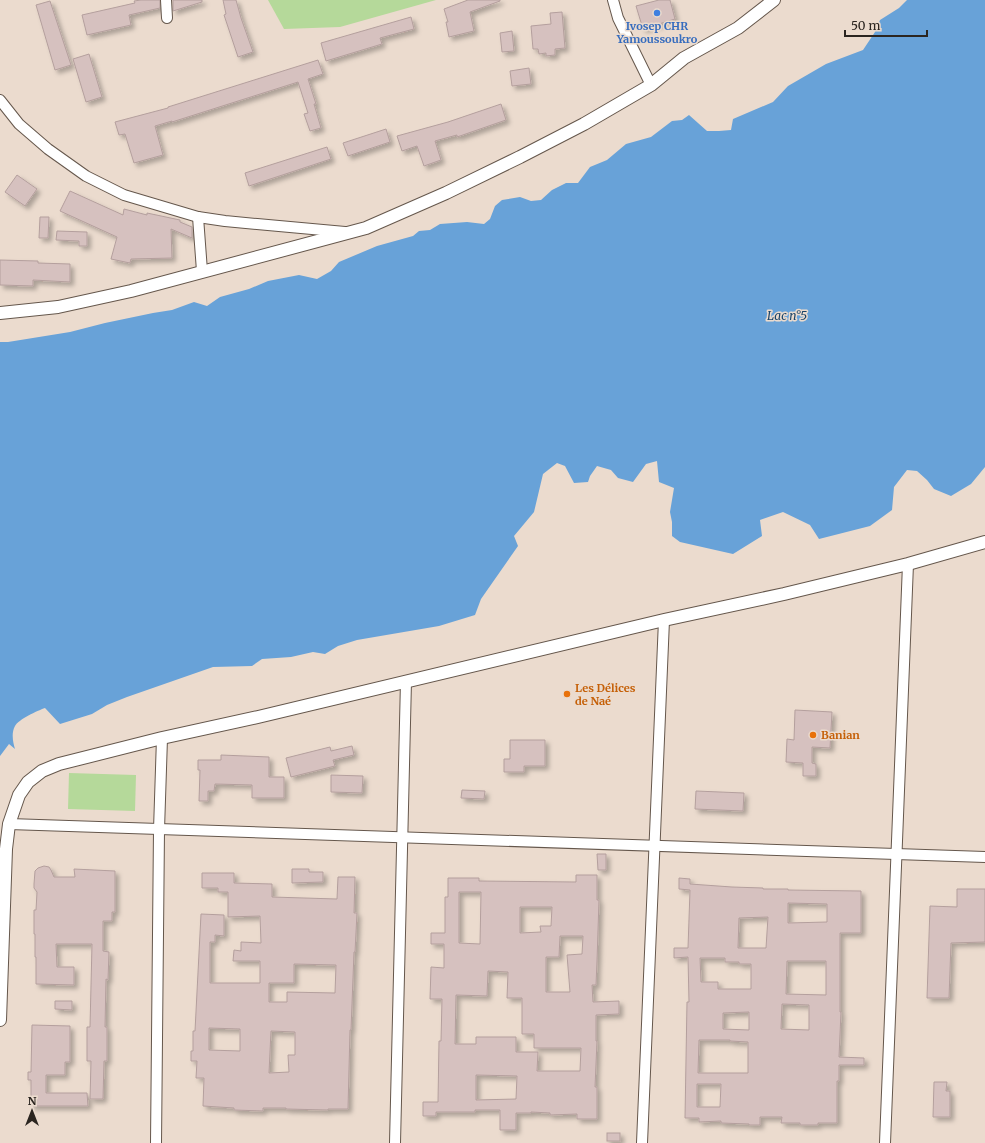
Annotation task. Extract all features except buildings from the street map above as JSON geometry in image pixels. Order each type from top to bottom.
[{"type":"street","points":[[166,0],[167,18]]},
{"type":"street","points":[[613,0],[618,18],[651,85]]},
{"type":"street","points":[[0,313],[58,307],[131,291],[366,228],[446,193],[584,124],[651,85],[684,58],[738,28],[774,0]]},
{"type":"street","points":[[0,100],[19,124],[48,149],[86,176],[124,195],[198,217],[225,221],[354,232]]},
{"type":"street","points":[[198,217],[202,271]]},
{"type":"street","points":[[0,1020],[6,849],[9,824],[19,795],[28,782],[42,771],[59,764],[162,738],[258,717],[664,620],[784,594],[908,564],[985,542]]},
{"type":"street","points":[[885,1143],[908,564]]},
{"type":"street","points":[[642,1143],[664,620]]},
{"type":"street","points":[[394,1143],[406,681]]},
{"type":"street","points":[[156,1143],[159,830],[162,738]]},
{"type":"street","points":[[9,824],[985,857]]},
{"type":"green space","points":[[268,0],[436,0],[340,27],[284,29]]},
{"type":"green space","points":[[69,773],[136,775],[135,811],[68,809]]},
{"type":"water","name":"Lac n°5","points":[[907,0],[985,0],[985,467],[971,484],[951,496],[934,489],[917,471],[907,470],[894,487],[892,510],[870,526],[819,539],[810,525],[783,512],[760,520],[762,536],[733,554],[680,542],[672,536],[670,512],[674,488],[659,482],[657,461],[646,464],[633,482],[618,478],[611,470],[597,466],[588,482],[574,483],[565,466],[557,463],[543,474],[534,512],[514,536],[518,546],[481,599],[475,615],[439,626],[357,640],[338,646],[325,654],[313,652],[291,657],[262,659],[252,666],[213,667],[127,697],[107,705],[92,714],[60,724],[45,708],[17,723],[13,735],[15,749],[9,744],[0,756],[0,342],[70,332],[105,323],[172,310],[194,302],[207,306],[220,297],[249,289],[268,281],[299,275],[317,279],[331,271],[339,262],[377,246],[413,236],[419,231],[430,230],[440,224],[467,222],[484,224],[490,219],[495,206],[502,200],[520,197],[531,201],[541,200],[552,190],[566,183],[578,183],[590,167],[607,160],[626,144],[651,137],[672,121],[682,120],[689,115],[707,131],[731,130],[733,119],[773,102],[788,86],[826,64],[863,50],[875,32],[880,20],[899,8]]},
{"type":"place","name":"Ivosep CHR Yamoussoukro","points":[[657,13]]},
{"type":"place","name":"Les Délices de Naé","points":[[567,694]]},
{"type":"place","name":"Banian","points":[[813,735]]}]
